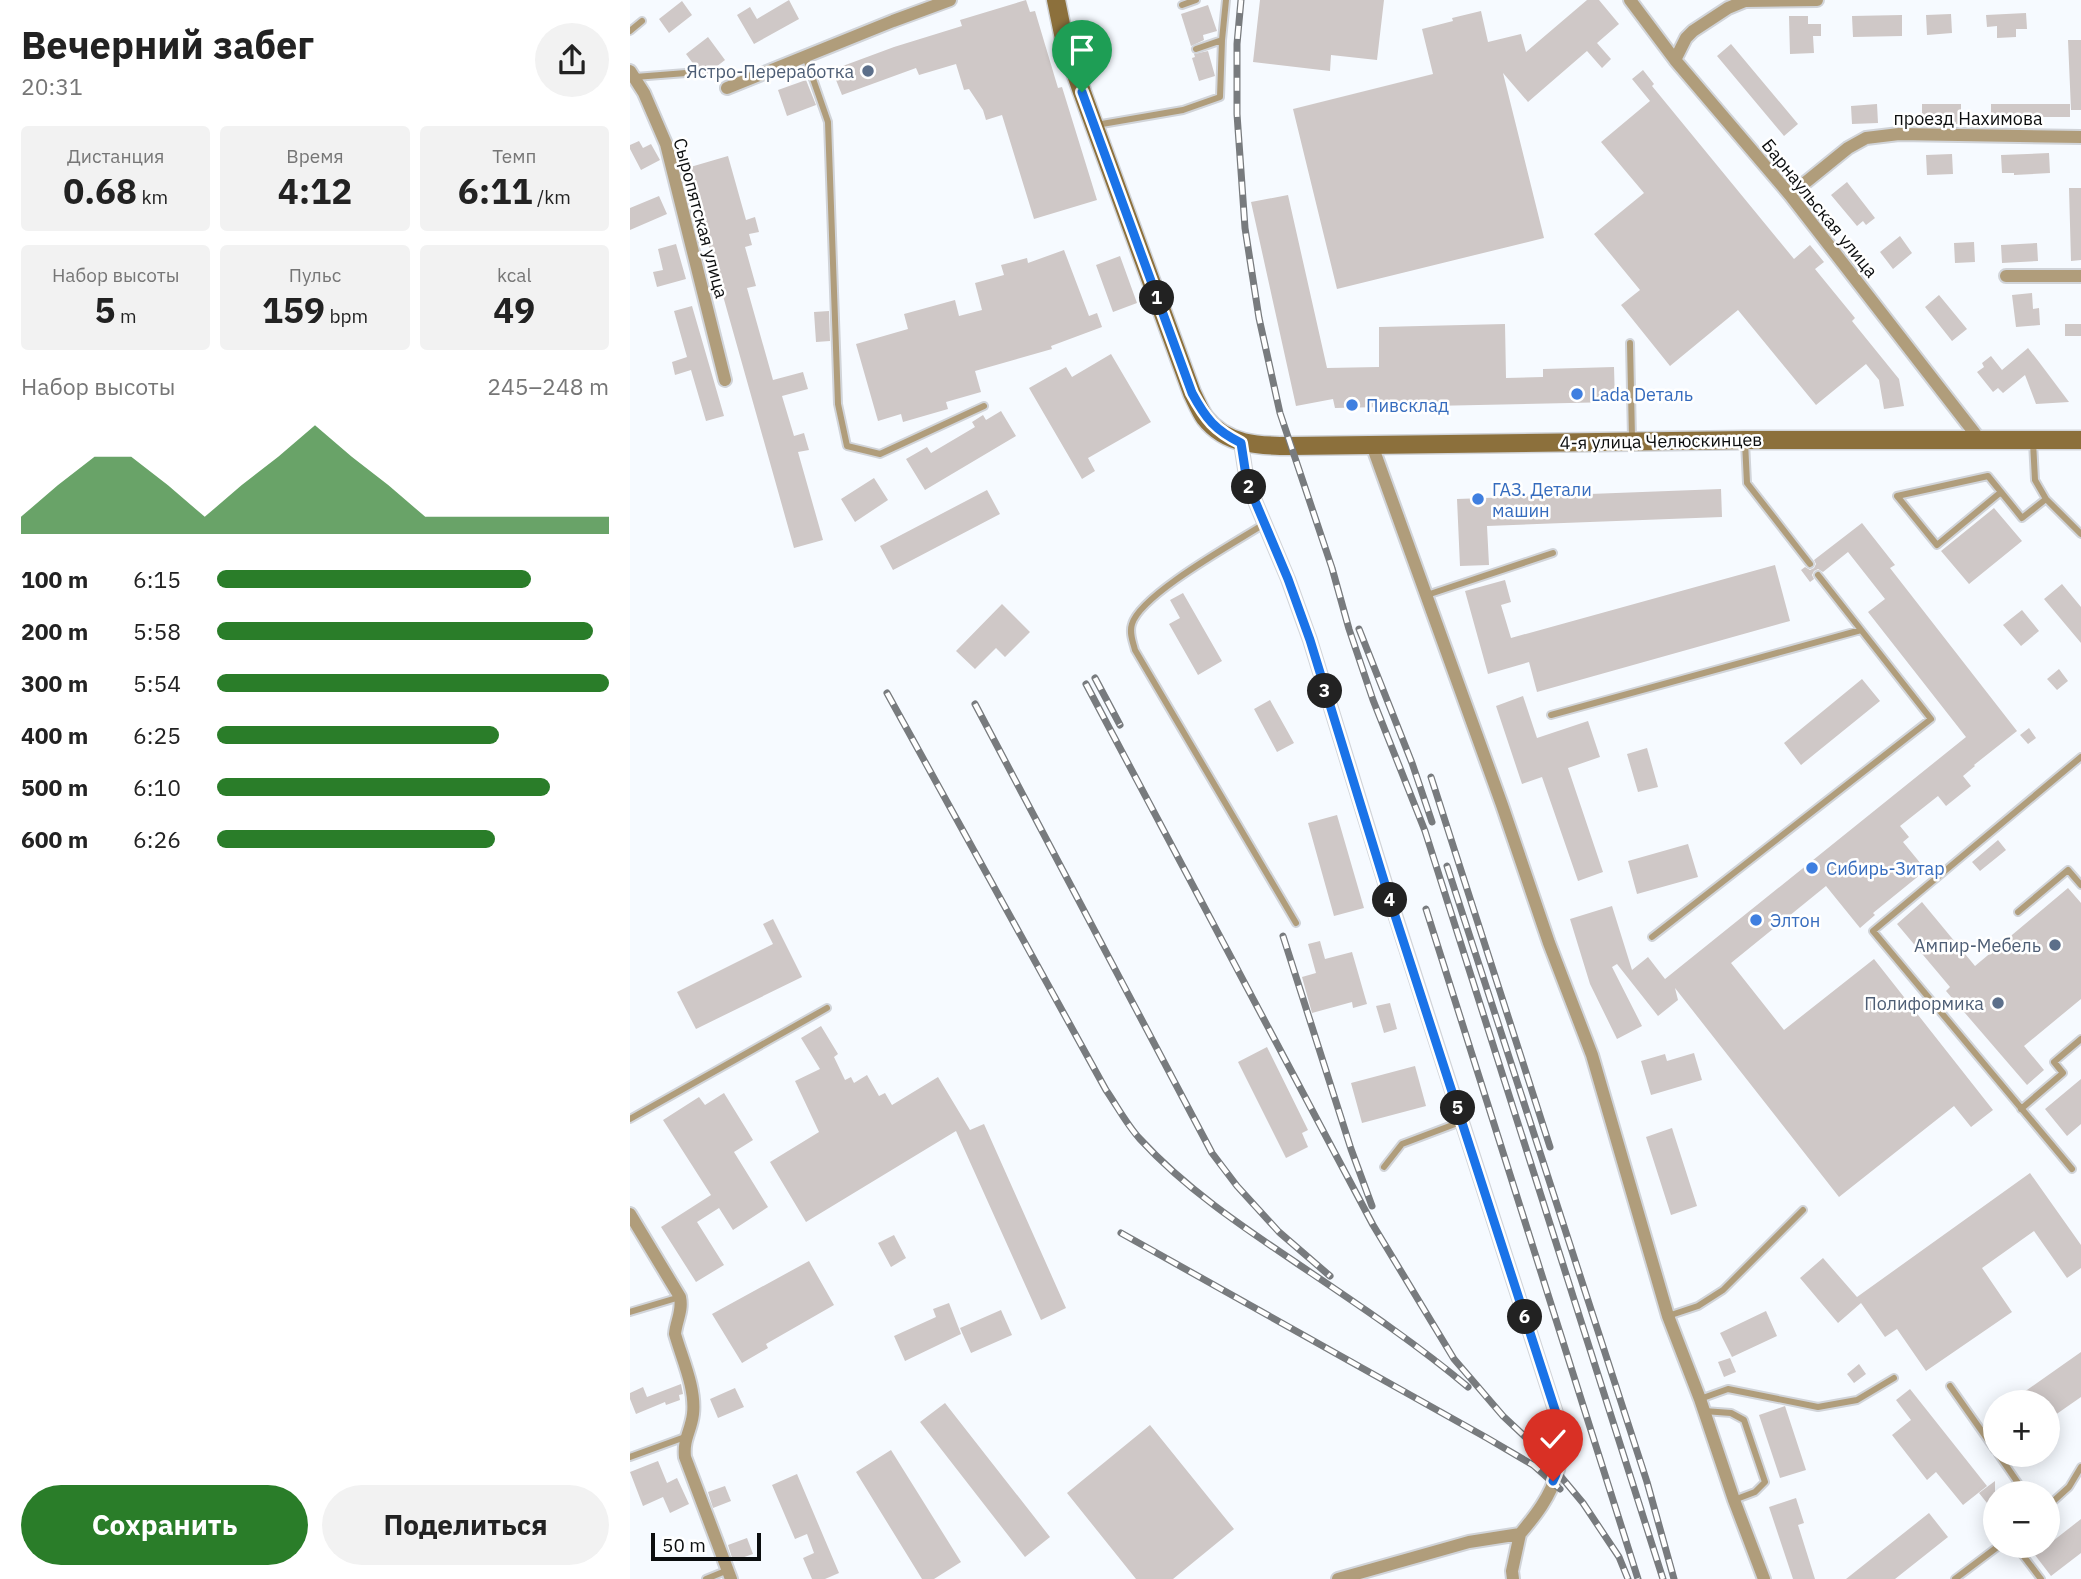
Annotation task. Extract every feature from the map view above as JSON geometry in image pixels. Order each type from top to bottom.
[{"type":"main road","points":[[1056,0],[1064,39],[1094,126],[1192,393],[1205,418],[1223,434],[1241,443]]},
{"type":"main road","name":"4-я улица Челюскинцев","points":[[1241,443],[1284,446],[1745,440],[2081,440]]},
{"type":"street","points":[[727,88],[950,0]]},
{"type":"street","name":"Барнаульская улица","points":[[1630,0],[1675,61],[1790,195],[1980,440]]},
{"type":"street","points":[[1675,61],[1686,38],[1693,31],[1728,8],[1745,1],[1817,0]]},
{"type":"street","name":"Сыропятская улица","points":[[632,74],[644,93],[666,145],[725,380]]},
{"type":"street","name":"проезд Нахимова","points":[[1790,195],[1848,148],[1866,138],[1899,134],[2081,136]]},
{"type":"street","points":[[2006,276],[2081,276]]},
{"type":"street","points":[[1241,443],[1247,482],[1288,579],[1310,640],[1556,1413],[1558,1472],[1540,1510],[1520,1534],[1512,1571],[1513,1579]]},
{"type":"street","points":[[1372,444],[1502,804],[1549,943],[1592,1055],[1668,1316],[1764,1579]]},
{"type":"street","points":[[630,1214],[680,1297],[681,1315],[676,1324],[675,1335],[694,1397],[693,1417],[685,1437],[685,1457],[730,1575]]},
{"type":"street","points":[[1345,1578],[1469,1542],[1520,1534]]},
{"type":"lane","points":[[1182,5],[1196,0]]},
{"type":"lane","points":[[1094,126],[1183,110],[1220,97],[1226,0]]},
{"type":"lane","points":[[630,31],[642,21]]},
{"type":"lane","points":[[1196,48],[1222,40]]},
{"type":"lane","points":[[805,56],[828,122],[838,404],[848,446],[880,454],[984,406]]},
{"type":"lane","points":[[632,74],[685,73]]},
{"type":"lane","points":[[1630,343],[1632,442]]},
{"type":"lane","points":[[1745,440],[1747,483],[1810,564]]},
{"type":"lane","points":[[2033,440],[2035,480],[2046,499],[2081,534]]},
{"type":"lane","points":[[2001,492],[1937,545],[1897,496],[1988,476],[2001,492],[2022,518],[2046,499]]},
{"type":"lane","points":[[1264,524],[1164,588],[1138,612],[1132,624],[1131,636],[1135,650],[1296,923]]},
{"type":"lane","points":[[1426,596],[1553,553]]},
{"type":"lane","points":[[1652,937],[1931,719],[1818,575]]},
{"type":"lane","points":[[1550,716],[1861,630]]},
{"type":"lane","points":[[2072,1169],[1873,931],[2081,757]]},
{"type":"lane","points":[[2018,912],[2068,870],[2081,886]]},
{"type":"lane","points":[[2074,877],[2081,872]]},
{"type":"lane","points":[[630,1119],[827,1008]]},
{"type":"lane","points":[[2021,1109],[2063,1073],[2054,1062],[2081,1039]]},
{"type":"lane","points":[[1384,1167],[1402,1144],[1463,1121]]},
{"type":"lane","points":[[1668,1316],[1698,1306],[1723,1290],[1803,1210]]},
{"type":"lane","points":[[630,1312],[680,1297]]},
{"type":"lane","points":[[1702,1405],[1728,1389],[1818,1407],[1857,1400],[1894,1378]]},
{"type":"lane","points":[[1950,1386],[1983,1433]]},
{"type":"lane","points":[[1702,1405],[1731,1413],[1744,1420],[1765,1482],[1755,1492],[1734,1500]]},
{"type":"lane","points":[[630,1457],[685,1437]]},
{"type":"lane","points":[[2060,1495],[2069,1487],[2081,1467]]},
{"type":"lane","points":[[1955,1579],[1983,1558]]},
{"type":"lane","points":[[2025,1558],[2041,1579]]},
{"type":"lane","points":[[706,1579],[730,1575]]},
{"type":"building","points":[[789,0],[799,19],[754,44],[737,15],[750,7],[757,19]]},
{"type":"building","points":[[1026,0],[1030,12],[1035,11],[1058,88],[1062,87],[1097,200],[1034,219],[1002,115],[986,120],[983,110],[969,89],[964,90],[956,64],[919,75],[916,68],[842,95],[832,70],[962,26],[960,20]]},
{"type":"building","points":[[1260,0],[1384,0],[1377,60],[1331,55],[1330,71],[1253,62]]},
{"type":"building","points":[[1587,0],[1599,0],[1619,24],[1597,43],[1611,59],[1602,68],[1587,51],[1528,102],[1503,73],[1544,238],[1337,289],[1293,109],[1433,74],[1422,29],[1481,11],[1488,42],[1521,34],[1526,52]]},
{"type":"building","points":[[682,1],[692,15],[669,33],[659,19]]},
{"type":"building","points":[[1208,5],[1217,31],[1203,35],[1204,40],[1191,46],[1181,14]]},
{"type":"building","points":[[2026,13],[2027,29],[2016,29],[2016,37],[1997,38],[1997,26],[1987,27],[1986,15]]},
{"type":"building","points":[[1951,14],[1952,33],[1927,35],[1926,15]]},
{"type":"building","points":[[1902,15],[1902,36],[1853,37],[1852,16]]},
{"type":"building","points":[[1789,16],[1808,16],[1808,24],[1821,24],[1821,36],[1813,36],[1814,53],[1790,54]]},
{"type":"building","points":[[708,37],[725,60],[703,77],[686,54]]},
{"type":"building","points":[[2068,40],[2081,40],[2081,110],[2071,110]]},
{"type":"building","points":[[1731,44],[1798,124],[1784,136],[1717,56]]},
{"type":"building","points":[[1208,51],[1215,76],[1199,81],[1192,58],[1195,57],[1194,54]]},
{"type":"building","points":[[1643,70],[1654,84],[1652,86],[1794,259],[1810,245],[1824,262],[1815,269],[1855,318],[1852,321],[1899,379],[1904,406],[1884,409],[1879,380],[1866,364],[1816,405],[1738,310],[1670,366],[1621,305],[1640,290],[1594,234],[1644,193],[1601,142],[1650,101],[1632,79]]},
{"type":"building","points":[[806,80],[816,105],[787,116],[778,90]]},
{"type":"building","points":[[1877,104],[1878,123],[1852,124],[1851,106]]},
{"type":"building","points":[[1922,104],[1961,104],[1961,124],[1922,124]]},
{"type":"building","points":[[1991,104],[2070,104],[2070,117],[2037,117],[2037,122],[1991,122]]},
{"type":"building","points":[[639,141],[643,148],[651,144],[660,160],[641,170],[630,149],[630,145]]},
{"type":"building","points":[[2049,153],[2050,173],[2002,173],[2001,155]]},
{"type":"building","points":[[1952,154],[1953,174],[1927,175],[1926,155]]},
{"type":"building","points":[[728,156],[746,220],[755,217],[759,232],[749,234],[752,245],[745,247],[756,286],[747,288],[773,380],[803,372],[808,389],[782,396],[794,436],[804,433],[809,450],[798,452],[823,540],[794,548],[687,168]]},
{"type":"building","points":[[1847,182],[1875,218],[1866,225],[1863,221],[1857,226],[1831,195]]},
{"type":"building","points":[[2069,188],[2081,188],[2081,260],[2071,261]]},
{"type":"building","points":[[1288,195],[1327,368],[1379,367],[1379,327],[1505,324],[1506,378],[1543,377],[1543,369],[1614,367],[1615,402],[1335,408],[1333,399],[1296,406],[1251,202]]},
{"type":"building","points":[[659,196],[667,214],[630,230],[630,208]]},
{"type":"building","points":[[1900,236],[1912,253],[1893,269],[1880,252]]},
{"type":"building","points":[[1974,242],[1975,262],[1955,263],[1954,243]]},
{"type":"building","points":[[2037,243],[2038,261],[2002,263],[2001,245]]},
{"type":"building","points":[[676,244],[686,279],[657,287],[653,272],[663,270],[658,249]]},
{"type":"building","points":[[1064,250],[1089,316],[1097,313],[1102,327],[1051,346],[1052,349],[975,371],[981,392],[946,402],[948,409],[903,422],[901,414],[878,421],[856,344],[908,329],[904,314],[955,300],[959,316],[982,310],[975,283],[1004,275],[1001,265],[1027,258],[1028,263]]},
{"type":"building","points":[[1120,256],[1137,303],[1113,312],[1096,265]]},
{"type":"building","points":[[2032,293],[2033,309],[2039,308],[2040,325],[2016,327],[2012,295]]},
{"type":"building","points":[[1939,295],[1967,329],[1952,341],[1925,307]]},
{"type":"building","points":[[692,306],[724,416],[706,421],[691,370],[675,375],[672,362],[687,357],[674,311]]},
{"type":"building","points":[[829,311],[830,341],[816,342],[814,312]]},
{"type":"building","points":[[2065,324],[2081,324],[2081,336],[2065,336]]},
{"type":"building","points":[[2028,348],[2069,402],[2036,404],[2025,375],[2003,393],[1998,388],[1993,392],[1977,372],[1984,367],[1982,363],[1991,356],[2002,370]]},
{"type":"building","points":[[1111,354],[1151,422],[1088,458],[1095,471],[1082,479],[1029,388],[1066,367],[1072,377]]},
{"type":"building","points":[[1001,411],[1016,436],[925,490],[906,459],[927,447],[931,453],[975,427],[972,422],[983,415],[986,420]]},
{"type":"building","points":[[874,478],[888,500],[855,522],[841,499]]},
{"type":"building","points":[[1721,489],[1722,517],[1487,526],[1489,565],[1460,566],[1457,499]]},
{"type":"building","points":[[987,490],[1000,514],[893,570],[880,546]]},
{"type":"building","points":[[1994,508],[2022,541],[1969,584],[1941,551]]},
{"type":"building","points":[[1862,523],[1895,565],[1890,568],[2017,731],[1963,776],[1971,786],[1946,806],[1938,796],[1900,826],[1909,837],[1903,842],[1926,870],[1873,913],[1875,915],[1860,928],[1826,886],[1731,963],[1784,1030],[1874,959],[1993,1110],[1971,1127],[1954,1106],[1839,1197],[1675,988],[1678,1000],[1658,1016],[1617,964],[1612,967],[1642,1026],[1617,1039],[1590,984],[1570,919],[1612,906],[1632,970],[1648,957],[1665,979],[1966,737],[1868,612],[1885,599],[1848,552],[1823,572],[1818,569],[1814,571],[1814,579],[1810,582],[1801,570],[1805,567],[1810,570],[1814,568],[1814,560]]},
{"type":"building","points":[[1775,565],[1790,621],[1537,692],[1529,662],[1488,674],[1465,591],[1505,580],[1511,602],[1501,605],[1511,638]]},
{"type":"building","points":[[2062,584],[2081,607],[2081,643],[2044,599]]},
{"type":"building","points":[[1183,593],[1222,661],[1198,675],[1169,624],[1180,618],[1170,600]]},
{"type":"building","points":[[1002,604],[1030,632],[1005,657],[996,648],[975,669],[956,651]]},
{"type":"building","points":[[2022,610],[2039,631],[2021,646],[2003,625]]},
{"type":"building","points":[[2059,669],[2068,681],[2057,690],[2047,679]]},
{"type":"building","points":[[1862,679],[1880,701],[1801,765],[1784,743]]},
{"type":"building","points":[[1523,696],[1537,738],[1588,721],[1600,757],[1568,768],[1603,872],[1578,881],[1542,777],[1522,784],[1496,706]]},
{"type":"building","points":[[1270,700],[1294,743],[1277,752],[1254,709]]},
{"type":"building","points":[[2029,728],[2036,738],[2028,744],[2020,735]]},
{"type":"building","points":[[1647,748],[1658,787],[1638,792],[1627,754]]},
{"type":"building","points":[[1337,815],[1364,908],[1334,916],[1308,823]]},
{"type":"building","points":[[1998,840],[2006,850],[1980,871],[1972,862]]},
{"type":"building","points":[[1688,844],[1698,877],[1637,894],[1628,861]]},
{"type":"building","points":[[2068,888],[2081,903],[2081,999],[2024,1046],[2044,1070],[2027,1085],[1946,991],[1950,987],[1897,924],[1922,902],[1975,966]]},
{"type":"building","points":[[773,919],[802,977],[696,1029],[677,992],[773,944],[763,924]]},
{"type":"building","points":[[1320,941],[1325,959],[1352,952],[1367,1004],[1353,1008],[1352,1002],[1312,1013],[1302,977],[1316,973],[1308,944]]},
{"type":"building","points":[[1390,1003],[1397,1029],[1384,1033],[1376,1006]]},
{"type":"building","points":[[821,1026],[838,1054],[834,1057],[845,1080],[851,1077],[854,1083],[867,1075],[879,1096],[885,1093],[892,1105],[938,1077],[970,1130],[984,1124],[1066,1308],[1041,1320],[956,1131],[806,1222],[770,1162],[819,1132],[795,1081],[820,1069],[801,1038]]},
{"type":"building","points":[[1267,1047],[1308,1130],[1302,1133],[1308,1147],[1286,1158],[1238,1062]]},
{"type":"building","points":[[1694,1053],[1702,1080],[1651,1095],[1641,1061],[1665,1054],[1667,1061]]},
{"type":"building","points":[[1415,1066],[1426,1106],[1362,1123],[1351,1083]]},
{"type":"building","points":[[2081,1079],[2081,1124],[2067,1136],[2045,1109]]},
{"type":"building","points":[[724,1093],[753,1140],[734,1152],[768,1207],[733,1230],[719,1208],[697,1222],[724,1265],[696,1282],[661,1227],[711,1195],[663,1120],[699,1097],[705,1105]]},
{"type":"building","points":[[1672,1128],[1697,1206],[1671,1215],[1646,1137]]},
{"type":"building","points":[[2030,1173],[2081,1245],[2081,1268],[2067,1278],[2034,1231],[1982,1268],[2012,1312],[1926,1371],[1897,1329],[1885,1337],[1861,1303],[1838,1323],[1800,1278],[1823,1258],[1857,1297]]},
{"type":"building","points":[[894,1235],[906,1258],[891,1267],[878,1243]]},
{"type":"building","points":[[809,1261],[834,1305],[766,1344],[768,1348],[742,1363],[712,1314]]},
{"type":"building","points":[[949,1303],[961,1334],[905,1361],[894,1336],[936,1317],[933,1309]]},
{"type":"building","points":[[1001,1310],[1012,1335],[971,1353],[960,1328]]},
{"type":"building","points":[[1766,1311],[1777,1336],[1732,1357],[1720,1333]]},
{"type":"building","points":[[2081,1352],[2081,1397],[2060,1412],[2060,1390],[2027,1390]]},
{"type":"building","points":[[1730,1358],[1736,1372],[1724,1377],[1718,1362]]},
{"type":"building","points":[[1859,1364],[1866,1374],[1854,1383],[1847,1374]]},
{"type":"building","points":[[681,1384],[683,1394],[679,1395],[680,1400],[666,1405],[665,1402],[636,1414],[630,1393],[643,1387],[647,1397]]},
{"type":"building","points":[[735,1388],[744,1407],[718,1418],[710,1399]]},
{"type":"building","points":[[1910,1389],[1983,1481],[1983,1489],[1963,1505],[1936,1472],[1927,1480],[1892,1435],[1911,1420],[1896,1400]]},
{"type":"building","points":[[945,1403],[1050,1537],[1025,1557],[920,1422]]},
{"type":"building","points":[[1785,1406],[1806,1470],[1780,1478],[1759,1415]]},
{"type":"building","points":[[1150,1425],[1234,1529],[1173,1579],[1136,1579],[1067,1493]]},
{"type":"building","points":[[891,1450],[961,1562],[934,1579],[922,1579],[856,1472]]},
{"type":"building","points":[[658,1461],[667,1483],[677,1478],[689,1504],[670,1513],[663,1497],[643,1506],[630,1472]]},
{"type":"building","points":[[797,1474],[839,1573],[825,1579],[812,1579],[803,1558],[814,1553],[807,1534],[795,1539],[772,1485]]},
{"type":"building","points":[[725,1486],[731,1501],[713,1508],[708,1492]]},
{"type":"building","points":[[1796,1498],[1804,1523],[1798,1525],[1815,1579],[1793,1579],[1769,1507]]},
{"type":"building","points":[[1929,1513],[1948,1537],[1895,1579],[1846,1579]]},
{"type":"building","points":[[2081,1519],[2081,1553],[2051,1576],[2037,1558],[2060,1558],[2060,1535]]},
{"type":"building","points":[[747,1538],[753,1554],[733,1561],[728,1545]]},
{"type":"railway","points":[[1241,0],[1237,44],[1237,114],[1245,228],[1259,318],[1280,413],[1373,700],[1425,831],[1663,1579]]},
{"type":"railway","points":[[1359,629],[1412,763],[1432,822]]},
{"type":"railway","points":[[1095,678],[1120,725]]},
{"type":"railway","points":[[1086,684],[1373,1225],[1454,1359],[1503,1416],[1537,1448],[1583,1503],[1619,1557],[1628,1579]]},
{"type":"railway","points":[[887,693],[1106,1090],[1135,1134],[1175,1174],[1214,1205],[1383,1322],[1468,1387]]},
{"type":"railway","points":[[975,704],[1212,1153],[1237,1186],[1279,1232],[1330,1276]]},
{"type":"railway","points":[[1431,777],[1550,1147]]},
{"type":"railway","points":[[1447,866],[1647,1482],[1674,1579]]},
{"type":"railway","points":[[1426,909],[1638,1579]]},
{"type":"railway","points":[[1283,936],[1372,1206]]},
{"type":"railway","points":[[1121,1233],[1487,1438],[1533,1465],[1560,1489]]},
{"type":"place","name":"Ястро-Переработка","points":[[868,71]]},
{"type":"place","name":"Lada Dеталь","points":[[1577,394]]},
{"type":"place","name":"Пивсклад","points":[[1352,405]]},
{"type":"place","name":"ГАЗ. Детали машин","points":[[1478,499]]},
{"type":"place","name":"Сибирь-Зитар","points":[[1812,868]]},
{"type":"place","name":"Элтон","points":[[1756,920]]},
{"type":"place","name":"Ампир-Мебель","points":[[2055,945]]},
{"type":"place","name":"Полиформика","points":[[1998,1003]]},
{"type":"route","points":[[1082,92],[1192,393],[1205,418],[1223,434],[1241,443],[1247,482],[1288,579],[1310,640],[1389,897],[1556,1413],[1558,1472],[1553,1481]]}]
